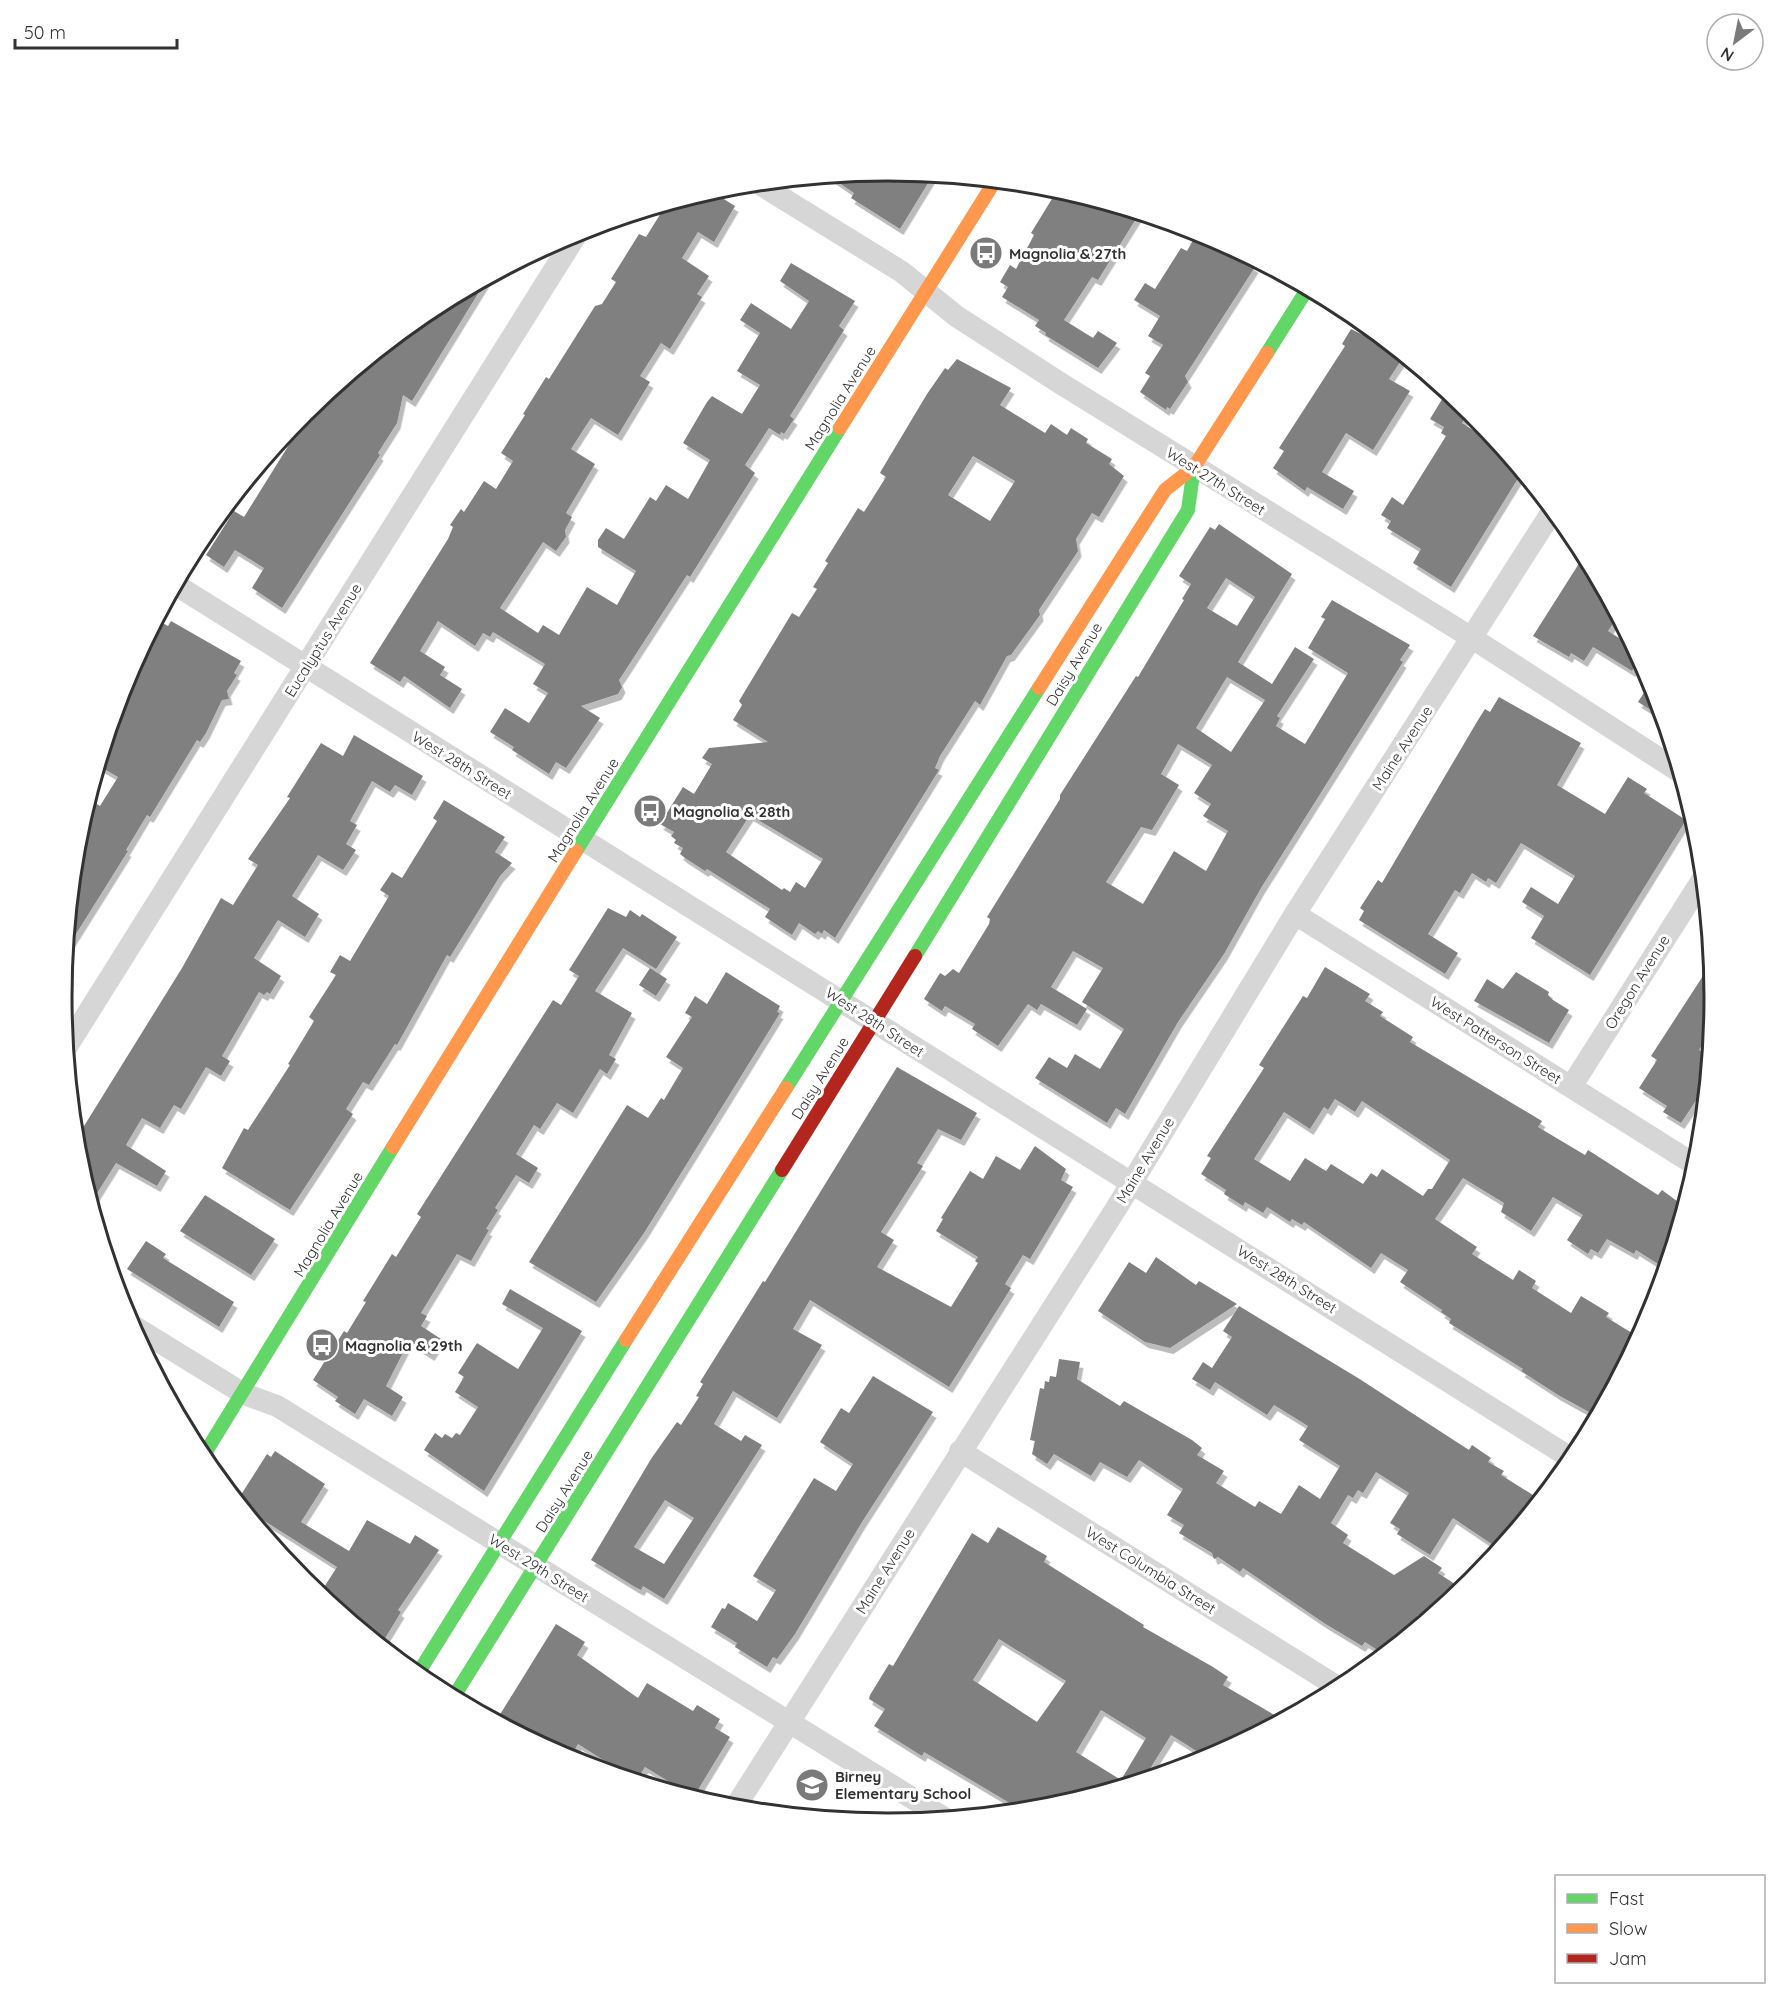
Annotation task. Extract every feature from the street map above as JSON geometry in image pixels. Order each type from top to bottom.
[{"type":"street","name":"Magnolia Avenue","points":[[208,1448],[244,1394],[583,841],[991,188]]},
{"type":"street","name":"West 27th Street","points":[[770,190],[902,272],[956,316],[1194,467],[1472,638],[1671,766]]},
{"type":"street","name":"Eucalyptus Avenue","points":[[73,1036],[569,246]]},
{"type":"street","name":"Daisy Avenue","points":[[422,1667],[497,1542],[1165,490],[1194,467],[1304,294]]},
{"type":"street","name":"Daisy Avenue","points":[[458,1691],[874,1022],[1188,510],[1194,467]]},
{"type":"street","name":"Maine Avenue","points":[[740,1800],[960,1451],[1117,1208],[1131,1180],[1295,914],[1548,517]]},
{"type":"street","name":"West 28th Street","points":[[181,588],[583,841],[1131,1180],[1565,1454]]},
{"type":"street","name":"Oregon Avenue","points":[[1571,1087],[1698,888]]},
{"type":"street","name":"West Patterson Street","points":[[1295,914],[1688,1160]]},
{"type":"street","name":"West 29th Street","points":[[144,1333],[244,1394],[277,1406],[935,1812]]},
{"type":"street","name":"West Columbia Street","points":[[960,1451],[1331,1683]]},
{"type":"building","points":[[928,182],[900,229],[851,198],[854,193],[839,183]]},
{"type":"building","points":[[723,198],[735,206],[714,242],[698,232],[682,258],[709,276],[697,294],[702,297],[670,349],[661,343],[640,376],[650,382],[618,435],[591,418],[571,449],[595,464],[566,513],[572,517],[565,530],[566,537],[556,551],[543,542],[500,608],[538,633],[543,625],[559,635],[587,587],[617,605],[636,571],[598,547],[598,540],[606,528],[624,539],[650,497],[656,501],[666,485],[688,499],[710,460],[683,443],[707,402],[712,396],[742,414],[760,385],[737,371],[760,333],[740,320],[751,303],[791,329],[809,301],[780,281],[791,263],[855,301],[839,326],[844,330],[790,416],[794,419],[784,434],[781,432],[780,435],[769,428],[745,465],[755,473],[690,577],[687,575],[619,680],[622,687],[618,694],[581,706],[600,718],[566,768],[556,762],[549,774],[512,750],[514,747],[490,732],[505,708],[529,723],[548,693],[533,684],[545,664],[493,632],[490,637],[483,633],[475,646],[438,621],[420,651],[445,667],[440,675],[462,689],[450,708],[404,676],[400,682],[370,663],[448,539],[453,527],[450,525],[461,509],[464,512],[484,481],[496,489],[513,461],[501,453],[525,415],[523,414],[546,377],[549,379],[595,306],[602,304],[616,282],[611,279],[639,234],[646,237],[660,214]]},
{"type":"building","points":[[1052,198],[1136,219],[1098,280],[1092,277],[1064,320],[1093,338],[1098,331],[1117,343],[1098,368],[1045,335],[1046,333],[1035,326],[1039,320],[1002,297],[1008,287],[1000,282],[1010,265],[1016,269],[1034,235],[1031,233]]},
{"type":"building","points":[[1193,240],[1255,267],[1185,376],[1188,382],[1170,409],[1167,407],[1166,410],[1140,392],[1150,376],[1145,373],[1163,345],[1148,336],[1160,316],[1134,300],[1145,283],[1155,289],[1181,248],[1187,251]]},
{"type":"building","points":[[480,290],[412,401],[403,395],[397,423],[378,453],[380,455],[282,608],[252,588],[264,568],[235,550],[224,567],[206,555],[234,511],[244,517],[291,442],[311,420],[391,350]]},
{"type":"building","points":[[1351,329],[1364,335],[1400,362],[1389,379],[1410,391],[1373,450],[1346,433],[1322,472],[1354,491],[1343,509],[1307,487],[1305,491],[1273,468],[1284,451],[1279,448],[1345,346],[1342,344]]},
{"type":"building","points":[[957,359],[1011,388],[1000,405],[1045,433],[1051,424],[1067,435],[1071,428],[1088,439],[1086,443],[1112,459],[1109,464],[1124,476],[1099,517],[1092,513],[1076,539],[1078,551],[1039,610],[1040,615],[1011,655],[1007,656],[980,705],[975,701],[940,756],[935,768],[939,770],[835,938],[824,930],[822,934],[818,931],[815,934],[799,923],[792,935],[765,917],[770,909],[680,854],[683,848],[674,843],[676,840],[671,836],[674,832],[660,824],[683,787],[694,794],[712,764],[702,758],[709,748],[768,742],[733,720],[742,705],[739,701],[792,613],[799,617],[817,589],[813,587],[828,563],[825,561],[858,508],[864,512],[886,477],[880,473],[881,471],[927,394],[945,368],[948,370]],"holes":[[[973,456],[1015,481],[990,521],[948,495]],[[750,815],[823,859],[805,888],[796,882],[790,892],[784,888],[782,890],[726,852]]]},
{"type":"building","points":[[1443,398],[1465,419],[1462,423],[1478,433],[1518,478],[1451,587],[1413,563],[1421,549],[1387,528],[1391,521],[1381,515],[1392,497],[1403,505],[1446,436],[1441,433],[1444,427],[1430,419]]},
{"type":"building","points":[[1219,524],[1292,574],[1238,662],[1272,684],[1295,647],[1314,659],[1277,716],[1280,718],[1276,726],[1305,744],[1348,673],[1308,648],[1325,619],[1321,617],[1332,600],[1410,645],[1400,660],[1403,662],[1261,888],[1224,954],[1178,1022],[1125,1114],[1116,1108],[1107,1123],[1035,1078],[1049,1057],[1067,1068],[1075,1054],[1100,1069],[1124,1029],[1082,1002],[1103,968],[1073,951],[1051,987],[1087,1009],[1077,1025],[1041,1004],[1037,1010],[1028,1004],[998,1046],[972,1029],[975,1024],[945,1006],[942,1011],[924,999],[940,973],[945,976],[953,969],[959,973],[989,924],[990,919],[987,917],[1060,799],[1060,795],[1136,676],[1138,677],[1184,600],[1182,599],[1191,584],[1179,576],[1210,527],[1215,530]],"holes":[[[1226,578],[1255,597],[1237,626],[1207,608]],[[1227,677],[1265,700],[1231,752],[1196,728]],[[1178,744],[1212,765],[1194,793],[1211,804],[1203,816],[1228,831],[1206,871],[1174,851],[1143,904],[1106,882],[1141,827],[1152,830],[1179,785],[1161,774]]]},
{"type":"building","points":[[1579,563],[1614,622],[1608,631],[1623,640],[1635,667],[1632,671],[1593,647],[1584,661],[1571,653],[1569,657],[1533,636]]},
{"type":"building","points":[[171,621],[241,661],[234,673],[237,675],[227,691],[229,699],[222,700],[206,733],[200,742],[197,740],[150,817],[147,815],[126,850],[128,851],[75,936],[79,891],[96,803],[100,806],[118,777],[105,769],[134,685],[163,623],[168,626]]},
{"type":"building","points":[[1645,691],[1653,711],[1638,702]]},
{"type":"building","points":[[1499,697],[1581,743],[1557,785],[1605,814],[1628,777],[1647,789],[1644,793],[1685,819],[1590,975],[1531,938],[1544,916],[1522,902],[1531,887],[1558,904],[1575,876],[1521,843],[1496,883],[1488,878],[1486,882],[1472,873],[1460,893],[1455,890],[1428,934],[1458,953],[1445,974],[1359,920],[1364,911],[1360,908],[1378,880],[1382,883],[1478,720],[1485,709],[1490,712]]},
{"type":"building","points":[[354,735],[423,776],[412,795],[395,785],[390,792],[372,781],[350,821],[357,825],[346,844],[356,850],[343,870],[318,855],[292,896],[319,914],[305,937],[278,920],[254,958],[281,976],[270,994],[267,992],[264,995],[259,992],[222,1056],[230,1061],[221,1076],[206,1067],[181,1109],[174,1105],[160,1128],[142,1118],[126,1145],[166,1171],[157,1186],[116,1163],[97,1194],[83,1128],[182,968],[221,898],[233,905],[258,865],[248,859],[290,798],[287,797],[321,743],[343,756]]},
{"type":"building","points":[[444,800],[505,837],[495,852],[512,863],[500,876],[450,957],[447,955],[397,1045],[395,1044],[369,1085],[363,1082],[346,1109],[353,1114],[290,1210],[222,1168],[244,1128],[248,1130],[290,1065],[288,1064],[314,1021],[309,1017],[336,975],[330,972],[340,955],[350,961],[389,896],[380,890],[392,872],[402,878],[437,821],[433,818]]},
{"type":"building","points":[[608,908],[626,917],[630,910],[640,917],[642,914],[677,937],[656,969],[623,948],[595,991],[632,1013],[609,1055],[616,1059],[607,1074],[600,1069],[573,1113],[557,1103],[540,1129],[534,1125],[516,1154],[538,1168],[529,1183],[516,1175],[495,1208],[498,1210],[486,1229],[489,1230],[471,1261],[457,1254],[421,1313],[427,1316],[421,1326],[441,1339],[431,1355],[409,1341],[386,1386],[403,1397],[392,1416],[364,1399],[355,1414],[335,1401],[338,1397],[313,1380],[344,1331],[347,1333],[366,1302],[363,1301],[392,1254],[396,1257],[421,1217],[417,1214],[553,1000],[561,1005],[579,976],[569,970]]},
{"type":"building","points":[[1325,967],[1370,994],[1365,1001],[1383,1012],[1380,1016],[1413,1037],[1410,1042],[1542,1121],[1538,1127],[1585,1155],[1588,1150],[1658,1195],[1662,1190],[1679,1202],[1660,1265],[1636,1250],[1634,1254],[1607,1239],[1598,1253],[1591,1249],[1588,1254],[1567,1240],[1583,1215],[1553,1197],[1531,1231],[1501,1212],[1504,1203],[1463,1178],[1435,1219],[1477,1247],[1472,1254],[1513,1280],[1519,1270],[1536,1281],[1532,1288],[1571,1313],[1581,1296],[1609,1313],[1606,1317],[1633,1333],[1594,1409],[1592,1408],[1589,1412],[1558,1395],[1521,1371],[1523,1369],[1449,1323],[1451,1319],[1441,1312],[1442,1310],[1400,1282],[1408,1270],[1381,1253],[1371,1268],[1304,1222],[1302,1225],[1292,1219],[1290,1222],[1267,1207],[1263,1213],[1245,1202],[1243,1206],[1224,1194],[1226,1190],[1201,1174],[1211,1158],[1207,1156],[1264,1068],[1259,1065],[1303,996],[1307,998]],"holes":[[[1335,1099],[1355,1112],[1362,1101],[1450,1160],[1432,1189],[1428,1189],[1423,1196],[1382,1169],[1377,1177],[1371,1173],[1363,1184],[1331,1164],[1326,1171],[1305,1158],[1290,1181],[1254,1159],[1284,1112],[1310,1129],[1324,1107],[1328,1110]]]},
{"type":"building","points":[[650,968],[667,979],[656,996],[639,985]]},
{"type":"building","points":[[726,972],[780,1006],[777,1012],[780,1013],[644,1233],[596,1302],[529,1262],[627,1105],[648,1118],[661,1098],[664,1100],[683,1068],[666,1057],[692,1017],[685,1013],[695,996],[707,1004]]},
{"type":"building","points":[[1516,972],[1549,992],[1548,995],[1553,1000],[1569,1010],[1549,1043],[1474,1001],[1487,979],[1503,989]]},
{"type":"building","points":[[1704,974],[1703,1043],[1699,1050],[1703,1052],[1699,1096],[1681,1123],[1663,1112],[1667,1106],[1639,1088],[1657,1060],[1651,1056]]},
{"type":"building","points":[[897,1067],[977,1113],[961,1140],[938,1129],[917,1163],[923,1166],[881,1232],[894,1240],[877,1267],[951,1307],[978,1263],[975,1261],[978,1257],[936,1231],[943,1219],[941,1218],[970,1171],[983,1179],[996,1156],[1020,1170],[1035,1146],[1066,1169],[1061,1180],[1073,1187],[1030,1259],[1023,1255],[1005,1284],[1011,1288],[949,1387],[810,1300],[793,1329],[822,1345],[777,1418],[733,1391],[714,1424],[741,1441],[745,1435],[762,1445],[664,1599],[643,1586],[641,1590],[635,1587],[591,1560],[651,1459],[677,1422],[681,1425],[699,1397],[696,1396],[703,1384],[700,1382],[763,1281],[765,1282]],"holes":[[[665,1500],[694,1518],[664,1564],[634,1547]]]},
{"type":"building","points":[[205,1195],[275,1239],[251,1275],[180,1231]]},
{"type":"building","points":[[146,1241],[166,1254],[163,1258],[234,1302],[219,1327],[127,1269]]},
{"type":"building","points":[[1156,1257],[1196,1285],[1199,1281],[1237,1304],[1170,1348],[1145,1342],[1098,1311],[1129,1262],[1146,1273]]},
{"type":"building","points":[[510,1289],[582,1331],[484,1491],[424,1450],[435,1433],[442,1438],[445,1434],[452,1438],[456,1433],[460,1435],[478,1407],[455,1392],[464,1377],[458,1373],[477,1343],[518,1369],[543,1328],[502,1304]]},
{"type":"building","points":[[1239,1306],[1358,1378],[1469,1450],[1472,1445],[1491,1458],[1488,1462],[1504,1471],[1501,1475],[1535,1496],[1493,1545],[1453,1518],[1430,1555],[1397,1534],[1400,1529],[1390,1523],[1409,1493],[1376,1472],[1363,1493],[1358,1490],[1353,1498],[1348,1495],[1331,1523],[1348,1535],[1343,1543],[1394,1575],[1424,1556],[1442,1568],[1438,1573],[1456,1585],[1378,1651],[1365,1642],[1362,1646],[1324,1623],[1243,1568],[1240,1572],[1218,1557],[1214,1559],[1212,1553],[1179,1533],[1184,1525],[1167,1515],[1183,1489],[1139,1460],[1127,1477],[1100,1462],[1091,1476],[1054,1454],[1047,1464],[1032,1454],[1035,1441],[1030,1440],[1040,1388],[1044,1389],[1045,1381],[1049,1382],[1050,1376],[1056,1377],[1059,1359],[1080,1362],[1077,1379],[1120,1406],[1124,1401],[1192,1440],[1202,1448],[1197,1455],[1224,1471],[1216,1483],[1255,1507],[1259,1501],[1281,1514],[1299,1485],[1320,1499],[1340,1466],[1299,1440],[1308,1426],[1274,1405],[1267,1415],[1215,1382],[1210,1390],[1192,1379],[1203,1362],[1212,1368],[1232,1337],[1223,1331]]},
{"type":"building","points":[[873,1376],[933,1412],[862,1522],[795,1634],[777,1659],[773,1657],[767,1667],[735,1647],[737,1643],[711,1627],[722,1608],[725,1609],[728,1603],[757,1621],[776,1590],[753,1576],[814,1478],[836,1491],[853,1464],[820,1442],[841,1408],[849,1413]]},
{"type":"building","points":[[275,1451],[325,1484],[301,1522],[349,1551],[367,1520],[410,1544],[415,1535],[439,1550],[398,1610],[401,1612],[384,1639],[324,1587],[337,1567],[262,1521],[241,1495],[267,1454],[271,1457]]},
{"type":"building","points":[[998,1527],[1047,1556],[1044,1562],[1144,1625],[1143,1627],[1213,1667],[1228,1677],[1223,1685],[1276,1716],[1199,1753],[1171,1735],[1148,1772],[1121,1780],[1146,1738],[1101,1710],[1076,1752],[1121,1780],[1048,1798],[1012,1804],[924,1752],[922,1756],[874,1726],[885,1709],[869,1699],[889,1664],[893,1666],[972,1533],[988,1543]],"holes":[[[999,1639],[1066,1681],[1037,1722],[973,1680]]]},
{"type":"building","points":[[556,1624],[585,1642],[577,1655],[638,1698],[647,1683],[693,1711],[697,1705],[720,1719],[715,1728],[730,1737],[697,1791],[675,1785],[645,1767],[640,1775],[612,1766],[578,1744],[574,1751],[499,1715]]},
{"type":"traffic: fast","points":[[1267,353],[1304,294]]},
{"type":"traffic: fast","points":[[576,851],[840,428]]},
{"type":"traffic: fast","points":[[915,956],[1188,510],[1194,467]]},
{"type":"traffic: fast","points":[[786,1088],[1039,688]]},
{"type":"traffic: fast","points":[[208,1448],[393,1147]]},
{"type":"traffic: fast","points":[[458,1691],[782,1170]]},
{"type":"traffic: fast","points":[[422,1667],[626,1340]]},
{"type":"traffic: slow","points":[[840,428],[991,188]]},
{"type":"traffic: slow","points":[[1039,688],[1165,490],[1194,467],[1267,353]]},
{"type":"traffic: slow","points":[[393,1147],[576,851]]},
{"type":"traffic: slow","points":[[626,1340],[786,1088]]},
{"type":"traffic: jam","points":[[782,1170],[915,956]]},
{"type":"place","name":"Magnolia & 27th","points":[[986,253]]},
{"type":"place","name":"Magnolia & 28th","points":[[650,811]]},
{"type":"place","name":"Magnolia & 29th","points":[[322,1345]]},
{"type":"place","name":"Birney Elementary School","points":[[812,1785]]}]
